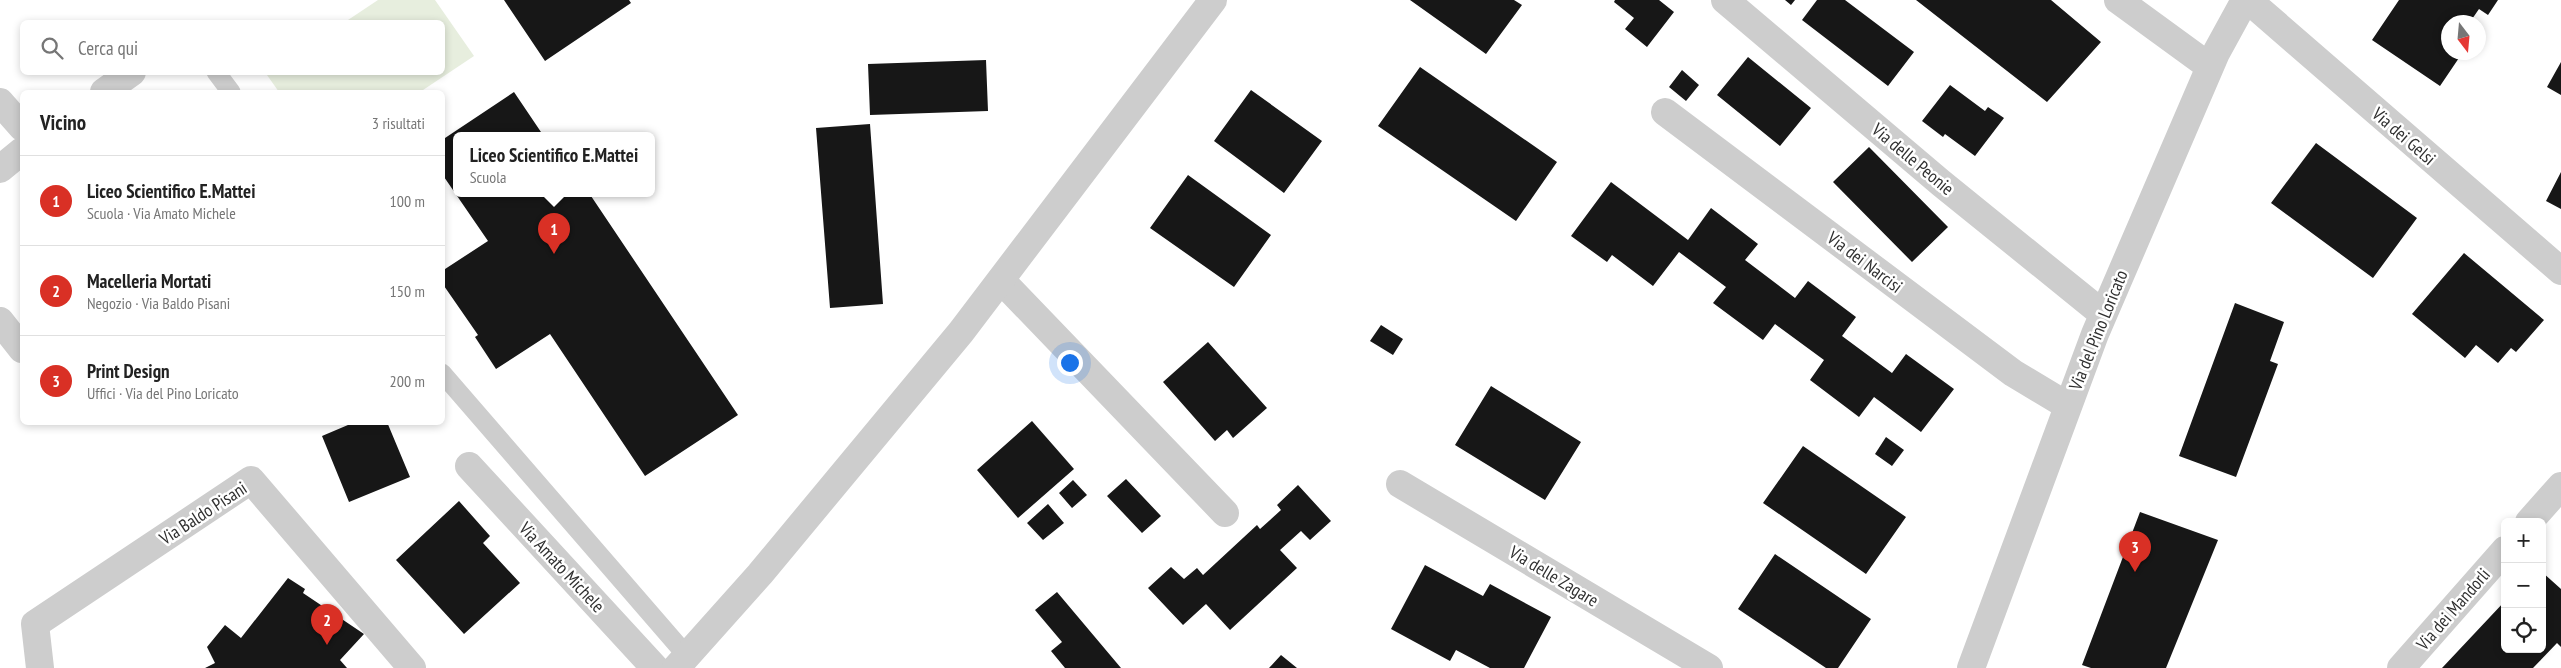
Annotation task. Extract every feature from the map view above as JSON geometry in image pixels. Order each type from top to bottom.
[{"type":"street","points":[[682,662],[779,552],[961,332],[1213,0]]},
{"type":"street","name":"Via delle Peonie","points":[[1725,0],[1941,183],[2103,314]]},
{"type":"street","points":[[2118,0],[2210,67]]},
{"type":"street","name":"Via del Pino Loricato","points":[[1971,668],[2103,314],[2210,67],[2247,0]]},
{"type":"street","name":"Via dei Gelsi","points":[[2247,0],[2561,271]]},
{"type":"street","points":[[107,90],[128,75]]},
{"type":"street","points":[[0,102],[20,125]]},
{"type":"street","name":"Via dei Narcisi","points":[[1666,112],[2013,373],[2068,406]]},
{"type":"street","points":[[0,169],[20,153]]},
{"type":"street","points":[[1001,280],[1225,513]]},
{"type":"street","points":[[0,321],[20,346]]},
{"type":"street","name":"Via Amato Michele","points":[[469,466],[655,668]]},
{"type":"street","name":"Via Baldo Pisani","points":[[40,668],[36,624],[251,480],[412,668]]},
{"type":"street","name":"Via delle Zagare","points":[[1400,484],[1709,668]]},
{"type":"street","points":[[2533,518],[2561,486]]},
{"type":"street","name":"Via dei Mandorli","points":[[2401,668],[2501,555]]},
{"type":"lane","points":[[218,75],[230,90]]},
{"type":"lane","points":[[445,377],[682,662]]},
{"type":"green space","points":[[378,0],[435,0],[474,56],[423,90],[278,90],[267,75],[445,75],[445,20],[348,20]]},
{"type":"building","points":[[504,0],[629,0],[631,3],[545,61]]},
{"type":"building","points":[[1410,0],[1514,0],[1522,5],[1486,54]]},
{"type":"building","points":[[1615,0],[1659,0],[1674,12],[1647,47],[1625,29],[1634,18],[1614,2]]},
{"type":"building","points":[[1785,0],[1795,0],[1791,5]]},
{"type":"building","points":[[1817,0],[1845,0],[1914,52],[1888,86],[1802,20]]},
{"type":"building","points":[[1916,0],[2051,0],[2101,42],[2047,102]]},
{"type":"building","points":[[2399,0],[2498,0],[2488,15],[2479,9],[2475,15],[2441,15],[2441,60],[2458,60],[2440,86],[2372,40]]},
{"type":"building","points":[[1748,57],[1811,108],[1780,146],[1717,95]]},
{"type":"building","points":[[986,60],[988,111],[870,115],[868,64]]},
{"type":"building","points":[[2561,62],[2561,95],[2547,87]]},
{"type":"building","points":[[1420,67],[1557,162],[1516,221],[1378,126]]},
{"type":"building","points":[[1682,70],[1699,85],[1686,101],[1669,87]]},
{"type":"building","points":[[1950,85],[1985,111],[1988,107],[2004,118],[1975,156],[1945,134],[1943,137],[1922,121]]},
{"type":"building","points":[[1251,90],[1322,141],[1284,193],[1214,141]]},
{"type":"building","points":[[514,92],[541,132],[454,132]]},
{"type":"building","points":[[870,124],[883,304],[830,308],[816,128]]},
{"type":"building","points":[[453,133],[453,190],[445,178],[445,138]]},
{"type":"building","points":[[2316,143],[2417,218],[2373,278],[2271,203]]},
{"type":"building","points":[[1869,147],[1948,227],[1912,262],[1833,182]]},
{"type":"building","points":[[2561,172],[2561,209],[2546,201]]},
{"type":"building","points":[[1188,175],[1271,235],[1234,287],[1150,228]]},
{"type":"building","points":[[1611,182],[1688,240],[1711,208],[1758,244],[1745,260],[1795,298],[1808,281],[1856,317],[1842,336],[1892,373],[1906,354],[1954,389],[1921,432],[1874,397],[1859,417],[1810,380],[1824,360],[1775,324],[1763,340],[1713,303],[1726,287],[1679,252],[1653,286],[1612,255],[1607,262],[1571,236]]},
{"type":"building","points":[[458,197],[592,197],[738,415],[645,476],[550,334],[496,369],[475,337],[478,335],[445,287],[445,269],[488,241]]},
{"type":"building","points":[[2464,253],[2544,320],[2516,352],[2511,348],[2498,363],[2476,345],[2465,358],[2412,314]]},
{"type":"building","points":[[2235,303],[2284,322],[2270,361],[2278,364],[2236,477],[2179,456]]},
{"type":"building","points":[[1381,325],[1403,339],[1393,355],[1370,341]]},
{"type":"building","points":[[1208,342],[1267,408],[1233,438],[1227,430],[1215,441],[1163,382]]},
{"type":"building","points":[[1491,386],[1581,442],[1545,500],[1455,445]]},
{"type":"building","points":[[1032,421],[1074,469],[1018,518],[977,470]]},
{"type":"building","points":[[348,425],[388,425],[410,477],[349,502],[322,436]]},
{"type":"building","points":[[1886,437],[1904,450],[1892,466],[1875,454]]},
{"type":"building","points":[[1803,446],[1906,517],[1866,574],[1763,503]]},
{"type":"building","points":[[1126,479],[1161,516],[1142,533],[1107,496]]},
{"type":"building","points":[[1073,480],[1087,495],[1072,508],[1059,493]]},
{"type":"building","points":[[1298,485],[1331,521],[1310,540],[1301,531],[1280,550],[1297,568],[1230,630],[1206,604],[1183,625],[1148,588],[1171,567],[1184,579],[1197,568],[1203,575],[1257,525],[1260,529],[1281,510],[1277,505]]},
{"type":"building","points":[[459,501],[490,536],[483,543],[520,583],[464,634],[396,560]]},
{"type":"building","points":[[1048,504],[1064,523],[1043,540],[1027,523]]},
{"type":"building","points":[[2140,512],[2218,540],[2166,668],[2091,668],[2082,665]]},
{"type":"building","points":[[1775,554],[1871,619],[1838,668],[1826,668],[1738,609]]},
{"type":"building","points":[[1425,565],[1483,596],[1490,584],[1551,617],[1524,668],[1490,668],[1456,650],[1450,661],[1391,629]]},
{"type":"building","points":[[2546,576],[2561,589],[2561,647],[2557,643],[2533,668],[2442,668],[2501,605],[2501,653],[2546,653]]},
{"type":"building","points":[[288,578],[305,589],[303,593],[364,634],[340,660],[347,668],[205,668],[215,663],[207,647],[225,625],[241,638]]},
{"type":"building","points":[[1057,592],[1121,668],[1065,668],[1051,651],[1062,642],[1035,610]]},
{"type":"building","points":[[1281,655],[1297,668],[1269,668]]},
{"type":"place","name":"Liceo Scientifico E.Mattei","points":[[554,254]]},
{"type":"place","name":"Print Design","points":[[2135,572]]},
{"type":"place","name":"Macelleria Mortati","points":[[327,645]]}]
